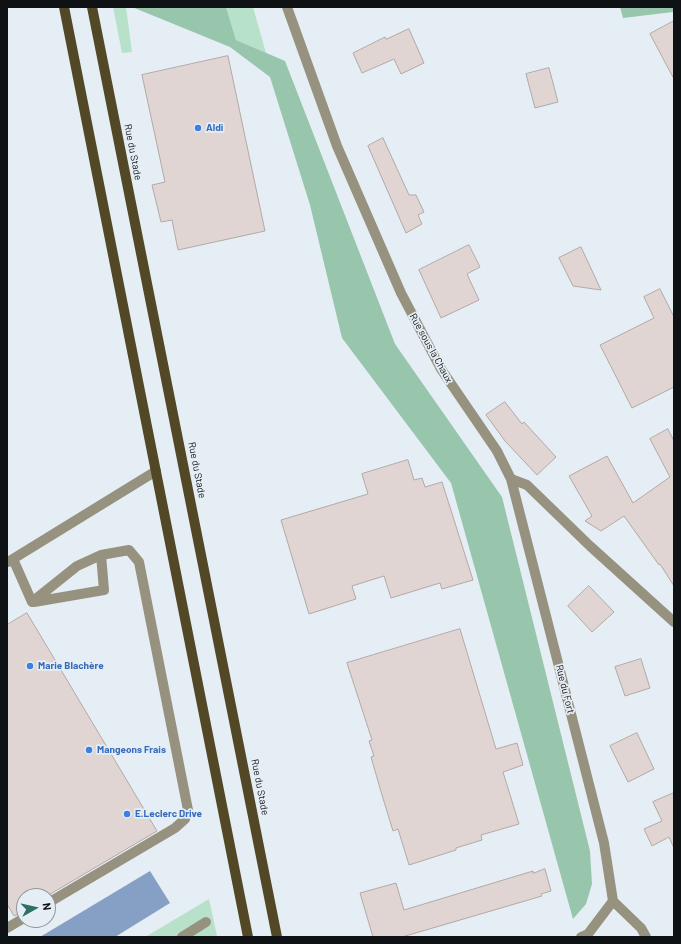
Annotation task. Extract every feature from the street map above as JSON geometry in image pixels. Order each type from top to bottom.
[{"type":"main road","points":[[64,7],[248,937]]},
{"type":"main road","name":"Rue du Stade","points":[[92,7],[277,937]]},
{"type":"street","name":"Rue sous la Chaux","points":[[287,7],[337,146],[401,293],[441,369],[497,451],[511,479]]},
{"type":"street","points":[[32,602],[10,561],[156,471]]},
{"type":"street","points":[[511,479],[527,485],[596,551],[674,622]]},
{"type":"street","name":"Rue du Fort","points":[[511,479],[604,843],[613,901]]},
{"type":"street","points":[[32,602],[77,566],[101,555],[129,550],[139,562],[188,810],[185,819],[175,828],[56,898]]},
{"type":"street","points":[[32,602],[104,590],[101,555]]},
{"type":"street","points":[[581,937],[588,934],[613,901],[641,928],[646,937]]},
{"type":"street","points":[[182,937],[206,922]]},
{"type":"street","points":[[7,928],[16,923]]},
{"type":"green space","points":[[113,7],[126,7],[132,52],[122,53]]},
{"type":"green space","points":[[132,7],[226,7],[236,40],[285,61],[395,344],[502,497],[590,851],[592,884],[586,904],[573,919],[451,483],[342,338],[310,205],[270,77],[230,47]]},
{"type":"green space","points":[[226,7],[253,7],[266,53],[236,40]]},
{"type":"green space","points":[[620,7],[674,7],[673,12],[623,18]]},
{"type":"green space","points":[[209,899],[217,936],[145,937]]},
{"type":"water","points":[[150,871],[170,903],[115,937],[40,937]]},
{"type":"building","points":[[674,21],[674,79],[650,34]]},
{"type":"building","points":[[409,29],[424,63],[401,74],[394,59],[362,73],[353,53],[385,37],[386,39]]},
{"type":"building","name":"Aldi","points":[[228,56],[265,231],[178,250],[172,220],[161,222],[152,185],[165,182],[142,75]]},
{"type":"building","points":[[549,68],[558,102],[535,108],[526,74]]},
{"type":"building","points":[[383,138],[409,195],[416,195],[424,212],[418,215],[422,224],[406,233],[368,146]]},
{"type":"building","points":[[469,245],[480,267],[467,274],[479,300],[441,318],[419,270]]},
{"type":"building","points":[[581,247],[601,290],[573,286],[559,258]]},
{"type":"building","points":[[660,289],[674,317],[674,387],[632,408],[600,345],[654,318],[644,297]]},
{"type":"building","points":[[505,402],[522,424],[524,422],[556,457],[537,475],[505,441],[486,415]]},
{"type":"building","points":[[668,429],[674,441],[674,586],[660,564],[659,565],[624,516],[601,531],[585,521],[592,516],[569,476],[607,456],[633,503],[670,477],[650,439]]},
{"type":"building","points":[[408,460],[414,480],[422,478],[425,487],[442,482],[473,580],[442,589],[440,583],[391,598],[384,576],[352,586],[356,599],[309,614],[281,520],[368,494],[362,474]]},
{"type":"building","points":[[589,586],[614,612],[592,632],[568,606]]},
{"type":"building","points":[[27,613],[157,831],[56,891],[56,888],[16,888],[16,915],[14,916],[7,904],[7,625]]},
{"type":"building","points":[[460,629],[496,749],[517,743],[523,765],[503,772],[519,824],[481,835],[482,840],[409,865],[398,829],[393,831],[371,757],[374,756],[369,741],[372,740],[347,663]]},
{"type":"building","points":[[641,659],[650,688],[625,696],[615,667]]},
{"type":"building","points":[[637,733],[654,769],[628,782],[610,746]]},
{"type":"building","points":[[674,793],[674,848],[669,837],[652,846],[644,829],[662,821],[653,802]]},
{"type":"building","points":[[545,869],[551,891],[541,894],[542,896],[402,937],[373,937],[360,893],[396,883],[404,910],[533,871],[533,873]]},
{"type":"place","name":"Aldi","points":[[198,128]]},
{"type":"place","name":"Marie Blachère","points":[[30,666]]},
{"type":"place","name":"Mangeons Frais","points":[[89,750]]},
{"type":"place","name":"E.Leclerc Drive","points":[[127,814]]}]
